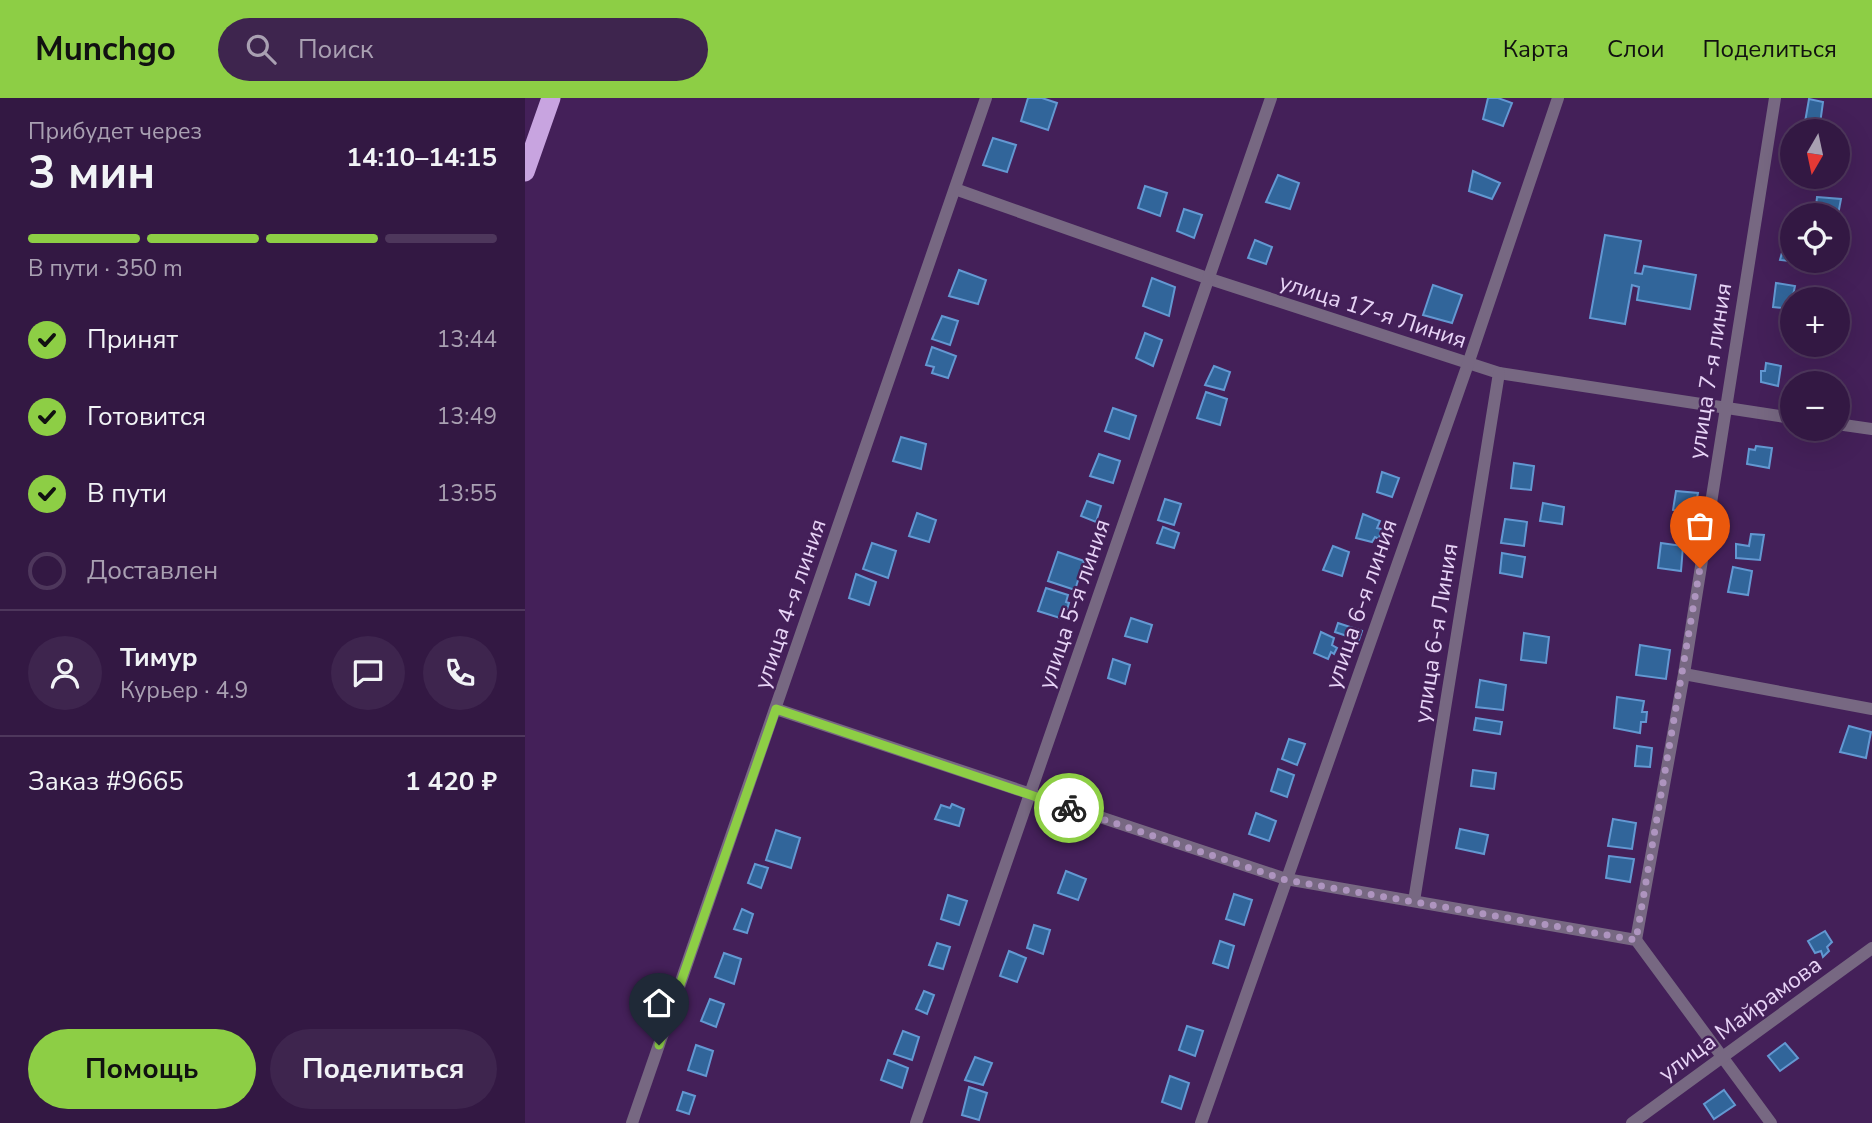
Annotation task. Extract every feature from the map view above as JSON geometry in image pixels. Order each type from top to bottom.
[{"type":"highway","points":[[525,172],[551,98]]},
{"type":"street","name":"улица 4-я линия","points":[[632,1123],[986,98]]},
{"type":"street","name":"улица 5-я линия","points":[[916,1123],[1271,98]]},
{"type":"street","name":"улица 6-я линия","points":[[1201,1123],[1468,364],[1558,98]]},
{"type":"street","name":"улица 7-я линия","points":[[1636,940],[1684,674],[1775,98]]},
{"type":"street","name":"улица 17-я Линия","points":[[955,189],[1207,278],[1499,373],[1780,416]]},
{"type":"street","name":"улица 6-я Линия","points":[[1414,901],[1499,373]]},
{"type":"street","points":[[1850,426],[1872,429]]},
{"type":"street","points":[[1684,674],[1872,709]]},
{"type":"street","points":[[776,709],[1286,880],[1636,940],[1771,1123]]},
{"type":"street","name":"улица Майрамова","points":[[1632,1123],[1872,948]]},
{"type":"building","points":[[1028,98],[1042,98],[1057,103],[1048,130],[1021,121]]},
{"type":"building","points":[[1488,98],[1512,103],[1503,126],[1483,119]]},
{"type":"building","points":[[1809,99],[1823,102],[1821,119],[1806,119]]},
{"type":"building","points":[[993,138],[1016,145],[1007,172],[983,165]]},
{"type":"building","points":[[1473,171],[1500,183],[1492,199],[1469,191]]},
{"type":"building","points":[[1278,175],[1299,183],[1290,209],[1266,202]]},
{"type":"building","points":[[1145,186],[1167,193],[1160,216],[1138,208]]},
{"type":"building","points":[[1817,197],[1841,199],[1840,203],[1816,203]]},
{"type":"building","points":[[1184,209],[1202,215],[1194,238],[1177,231]]},
{"type":"building","points":[[1605,235],[1641,241],[1635,273],[1642,274],[1644,266],[1696,275],[1690,309],[1637,300],[1639,287],[1632,285],[1625,324],[1590,318]]},
{"type":"building","points":[[1255,240],[1272,247],[1266,264],[1248,258]]},
{"type":"building","points":[[959,270],[986,280],[978,304],[949,296]]},
{"type":"building","points":[[1152,278],[1175,287],[1169,316],[1143,306]]},
{"type":"building","points":[[1776,283],[1795,286],[1780,287],[1780,308],[1773,307]]},
{"type":"building","points":[[1433,285],[1462,295],[1452,323],[1423,315]]},
{"type":"building","points":[[942,316],[958,321],[950,345],[932,339]]},
{"type":"building","points":[[1145,333],[1162,340],[1153,366],[1136,358]]},
{"type":"building","points":[[932,347],[956,356],[948,378],[932,373],[934,367],[926,365]]},
{"type":"building","points":[[1766,363],[1781,366],[1778,386],[1761,382],[1761,371],[1765,371]]},
{"type":"building","points":[[1214,366],[1230,372],[1224,390],[1205,385]]},
{"type":"building","points":[[1206,392],[1227,399],[1220,425],[1197,418]]},
{"type":"building","points":[[1113,408],[1136,416],[1129,439],[1105,431]]},
{"type":"building","points":[[901,437],[926,444],[921,469],[893,461]]},
{"type":"building","points":[[1756,446],[1772,448],[1769,468],[1747,464],[1749,449],[1755,450]]},
{"type":"building","points":[[1099,454],[1120,461],[1113,483],[1090,476]]},
{"type":"building","points":[[1514,463],[1534,466],[1531,490],[1511,488]]},
{"type":"building","points":[[1382,472],[1399,478],[1392,497],[1377,492]]},
{"type":"building","points":[[1676,491],[1698,493],[1694,514],[1673,510]]},
{"type":"building","points":[[1165,499],[1181,504],[1174,525],[1158,520]]},
{"type":"building","points":[[1087,501],[1101,506],[1096,522],[1081,516]]},
{"type":"building","points":[[1543,503],[1564,507],[1562,524],[1540,521]]},
{"type":"building","points":[[917,513],[936,520],[929,542],[909,536]]},
{"type":"building","points":[[1363,514],[1380,521],[1377,528],[1381,529],[1379,539],[1375,537],[1372,542],[1356,538]]},
{"type":"building","points":[[1505,519],[1527,522],[1524,546],[1501,543]]},
{"type":"building","points":[[1163,527],[1179,533],[1174,548],[1157,543]]},
{"type":"building","points":[[1751,534],[1764,535],[1760,560],[1736,558],[1736,544],[1749,546]]},
{"type":"building","points":[[872,543],[896,551],[888,578],[863,569]]},
{"type":"building","points":[[1661,543],[1683,546],[1681,571],[1658,568]]},
{"type":"building","points":[[1333,546],[1349,552],[1342,576],[1323,570]]},
{"type":"building","points":[[1058,552],[1084,561],[1075,590],[1048,581]]},
{"type":"building","points":[[1502,553],[1525,557],[1522,577],[1500,573]]},
{"type":"building","points":[[1733,567],[1752,571],[1748,595],[1728,592]]},
{"type":"building","points":[[856,574],[876,582],[869,605],[849,598]]},
{"type":"building","points":[[1046,588],[1068,595],[1066,613],[1061,613],[1060,618],[1038,611]]},
{"type":"building","points":[[1131,618],[1152,625],[1147,642],[1125,636]]},
{"type":"building","points":[[1338,623],[1362,631],[1359,640],[1335,632]]},
{"type":"building","points":[[1321,632],[1334,638],[1332,645],[1337,648],[1334,654],[1331,652],[1328,659],[1314,653]]},
{"type":"building","points":[[1524,633],[1549,637],[1546,663],[1521,660]]},
{"type":"building","points":[[1640,645],[1670,650],[1666,679],[1636,675]]},
{"type":"building","points":[[1113,659],[1130,665],[1125,684],[1108,678]]},
{"type":"building","points":[[1480,680],[1506,685],[1503,710],[1476,707]]},
{"type":"building","points":[[1617,697],[1644,701],[1642,712],[1647,712],[1646,722],[1641,722],[1640,733],[1614,728]]},
{"type":"building","points":[[1476,718],[1502,722],[1500,734],[1474,730]]},
{"type":"building","points":[[1849,726],[1871,732],[1866,758],[1840,752]]},
{"type":"building","points":[[1289,739],[1305,744],[1297,765],[1282,759]]},
{"type":"building","points":[[1637,746],[1652,748],[1650,767],[1635,766]]},
{"type":"building","points":[[1278,769],[1294,775],[1287,797],[1271,791]]},
{"type":"building","points":[[1473,770],[1496,773],[1494,789],[1471,786]]},
{"type":"building","points":[[952,804],[964,809],[959,826],[935,819],[941,805],[950,808]]},
{"type":"building","points":[[1256,813],[1276,821],[1269,841],[1249,834]]},
{"type":"building","points":[[1613,819],[1636,823],[1632,849],[1608,846]]},
{"type":"building","points":[[1460,829],[1488,835],[1484,854],[1456,848]]},
{"type":"building","points":[[776,830],[800,838],[791,868],[766,860]]},
{"type":"building","points":[[1609,856],[1634,859],[1630,882],[1606,878]]},
{"type":"building","points":[[755,864],[768,868],[761,888],[748,883]]},
{"type":"building","points":[[1066,871],[1086,879],[1078,900],[1058,893]]},
{"type":"building","points":[[1234,894],[1252,900],[1244,925],[1226,919]]},
{"type":"building","points":[[948,895],[967,901],[959,925],[941,919]]},
{"type":"building","points":[[742,909],[753,914],[747,933],[734,929]]},
{"type":"building","points":[[1034,925],[1050,930],[1043,954],[1027,948]]},
{"type":"building","points":[[1825,931],[1832,942],[1823,957],[1821,951],[1815,953],[1808,941]]},
{"type":"building","points":[[1220,941],[1234,946],[1228,968],[1213,963]]},
{"type":"building","points":[[937,943],[950,947],[943,969],[929,965]]},
{"type":"building","points":[[1009,951],[1026,958],[1017,982],[1000,976]]},
{"type":"building","points":[[724,953],[741,959],[734,984],[715,977]]},
{"type":"building","points":[[924,991],[934,995],[927,1014],[916,1009]]},
{"type":"building","points":[[710,999],[724,1004],[716,1027],[701,1021]]},
{"type":"building","points":[[1187,1026],[1203,1031],[1195,1056],[1179,1050]]},
{"type":"building","points":[[903,1031],[919,1037],[912,1060],[894,1054]]},
{"type":"building","points":[[1785,1043],[1798,1058],[1780,1071],[1768,1056]]},
{"type":"building","points":[[696,1045],[713,1051],[706,1076],[688,1070]]},
{"type":"building","points":[[975,1057],[992,1063],[983,1085],[965,1080]]},
{"type":"building","points":[[888,1060],[908,1068],[902,1088],[881,1080]]},
{"type":"building","points":[[1170,1076],[1189,1083],[1181,1109],[1162,1102]]},
{"type":"building","points":[[969,1087],[987,1093],[979,1120],[962,1115]]},
{"type":"building","points":[[1724,1090],[1735,1105],[1714,1119],[1704,1104]]},
{"type":"building","points":[[683,1092],[695,1096],[689,1114],[677,1110]]},
{"type":"way so far","points":[[1069,808],[1286,880],[1636,940],[1684,674],[1700,568]]},
{"type":"route","points":[[659,1045],[776,709],[1069,808]]}]
